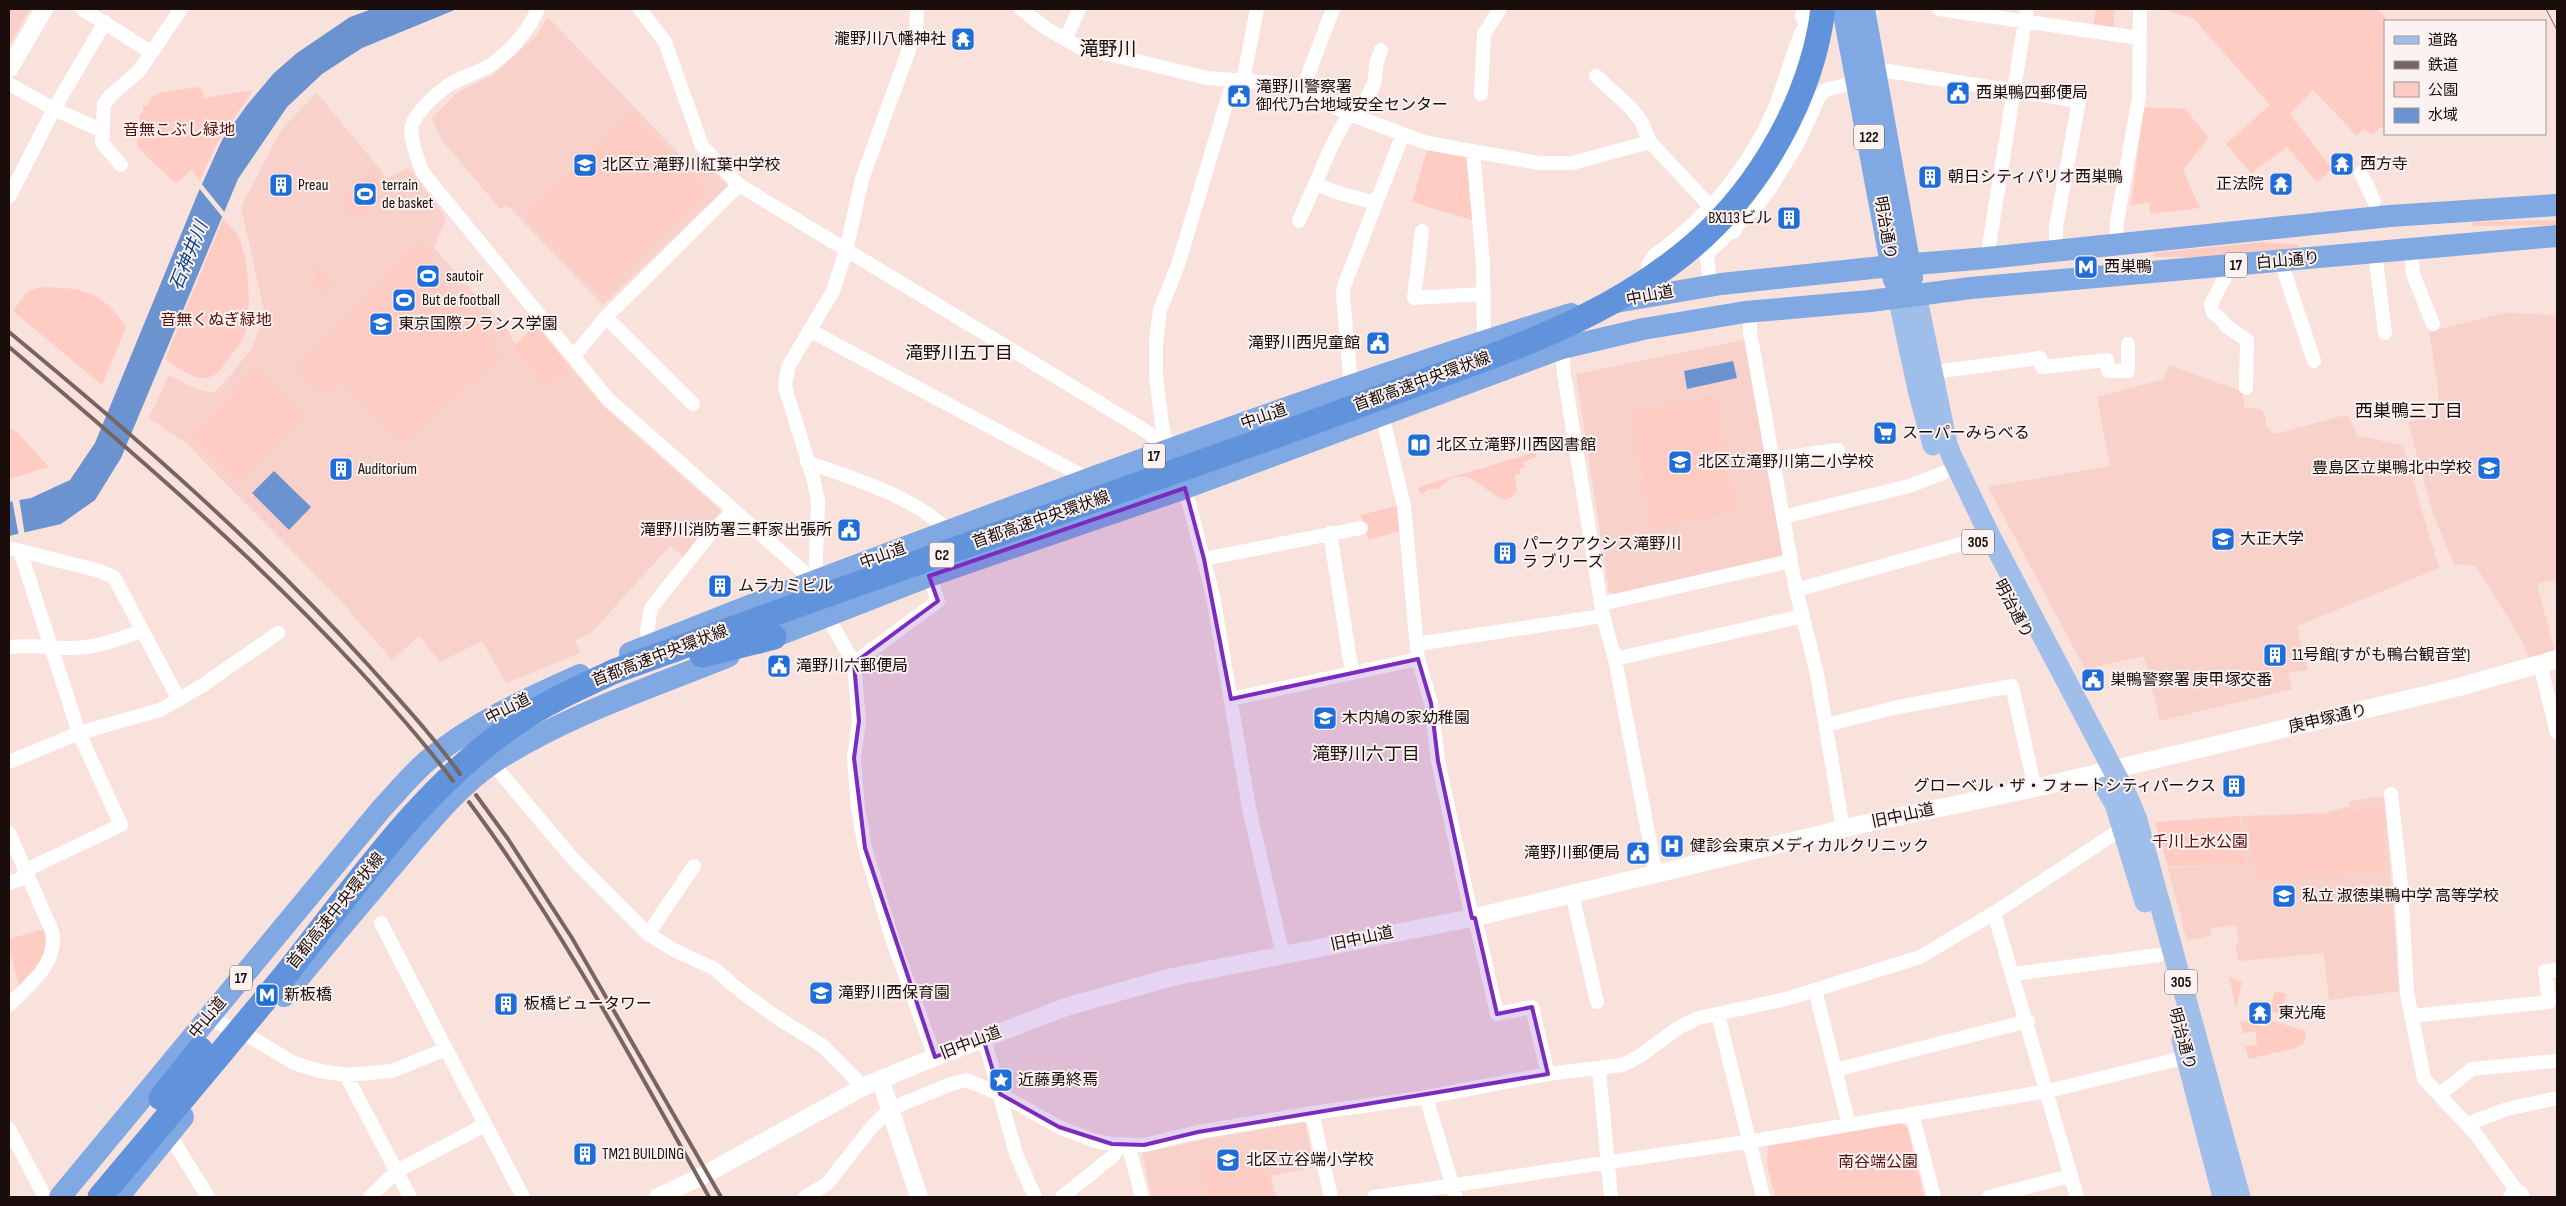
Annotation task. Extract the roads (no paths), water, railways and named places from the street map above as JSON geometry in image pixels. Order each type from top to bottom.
[{"type":"highway","name":"明治通り","points":[[1847,14],[1866,75],[1907,295]]},
{"type":"highway","name":"首都高速中央環状線","points":[[101,1197],[252,1016],[408,821],[455,773],[515,724],[556,699],[615,671],[1382,397],[1544,337],[1591,314],[1642,284],[1693,246],[1744,193],[1769,156],[1792,111],[1810,66],[1847,14]]},
{"type":"highway","name":"白山通り","points":[[1900,265],[1987,258],[2390,216],[2420,216],[2557,205]]},
{"type":"highway","points":[[2420,216],[2432,232],[2470,230],[2535,238]]},
{"type":"highway","points":[[2256,231],[2303,241],[2350,236],[2375,253]]},
{"type":"highway","name":"白山通り","points":[[1870,301],[1907,295],[2557,236]]},
{"type":"highway","name":"中山道","points":[[60,1197],[214,1020],[382,808],[425,763],[448,745],[497,713],[650,645],[814,582],[1168,451],[1484,341],[1577,312],[1645,296],[1710,286],[1900,265]]},
{"type":"highway","name":"中山道","points":[[118,1197],[250,1036],[421,833],[474,779],[492,764],[530,740],[588,713],[928,576],[1185,488],[1562,348],[1643,329],[1750,311],[1870,301]]},
{"type":"highway","points":[[89,1197],[341,880],[413,798],[446,769],[496,735],[528,718],[622,681],[710,653],[774,637]]},
{"type":"highway","points":[[80,1197],[200,1049],[214,1020]]},
{"type":"main road","name":"明治通り","points":[[1907,295],[1919,394],[1943,473],[1983,538],[2106,772],[2137,820],[2240,1197]]},
{"type":"main road","name":"明治通り","points":[[1907,295],[1946,444],[1983,538]]},
{"type":"main road","name":"明治通り","points":[[2106,772],[2160,955],[2223,1197]]},
{"type":"street","points":[[9,69],[44,9]]},
{"type":"street","points":[[82,9],[151,52]]},
{"type":"street","points":[[121,165],[102,143],[104,104],[110,96],[140,71],[180,9]]},
{"type":"street","points":[[538,9],[520,39],[494,63],[476,74],[453,82],[421,109],[412,127],[414,148],[423,173],[608,399],[814,582]]},
{"type":"street","points":[[640,9],[665,42],[702,146],[739,185],[1149,433],[1168,451]]},
{"type":"street","points":[[917,9],[916,30],[862,179],[846,251],[833,291],[788,367],[785,387],[818,502],[814,582],[826,616],[854,663],[859,721],[854,758],[858,808],[865,848],[893,941],[935,1057]]},
{"type":"street","points":[[1021,9],[1047,30],[1066,38],[1079,47],[1208,78],[1275,83],[1302,91],[1354,115],[1427,143],[1539,163],[1572,163],[1650,142]]},
{"type":"street","points":[[1066,38],[1079,9]]},
{"type":"street","points":[[1168,451],[1162,425],[1156,375],[1156,342],[1160,310],[1178,265],[1238,81],[1257,9]]},
{"type":"street","points":[[1302,91],[1334,9]]},
{"type":"street","points":[[1481,94],[1484,34],[1500,9]]},
{"type":"street","points":[[1803,9],[1802,17],[1847,14]]},
{"type":"street","points":[[1939,9],[2026,16],[2138,38]]},
{"type":"street","points":[[2116,244],[2117,222],[2139,97],[2138,38],[2140,9]]},
{"type":"street","points":[[1645,296],[1649,264],[1652,259],[1711,206],[1746,162],[1773,112],[1802,31],[1847,14]]},
{"type":"street","points":[[1987,258],[2026,16]]},
{"type":"street","points":[[9,197],[54,109],[105,22]]},
{"type":"street","points":[[1299,221],[1332,145],[1374,84],[1377,61],[1381,50]]},
{"type":"street","points":[[1710,286],[1707,254],[1733,230],[1769,190],[1798,144],[1825,90],[1866,75],[2013,91],[2079,101],[2056,227],[2056,251]]},
{"type":"street","points":[[1596,76],[1631,108],[1641,121],[1650,142],[1733,230]]},
{"type":"street","points":[[9,84],[54,109],[103,131]]},
{"type":"street","points":[[1773,112],[1808,121]]},
{"type":"street","points":[[1351,387],[1343,295],[1348,271],[1403,134]]},
{"type":"street","points":[[1473,152],[1483,264],[1484,341]]},
{"type":"street","points":[[2361,173],[2374,200]]},
{"type":"street","points":[[1315,184],[1376,204]]},
{"type":"street","points":[[574,356],[606,317],[739,185]]},
{"type":"street","points":[[1422,230],[1414,298],[1482,294]]},
{"type":"street","points":[[2411,249],[2412,274],[2432,324]]},
{"type":"street","points":[[2375,253],[2385,333]]},
{"type":"street","points":[[2281,262],[2314,361]]},
{"type":"street","points":[[2231,266],[2211,304],[2213,313],[2226,326],[2247,340],[2246,388]]},
{"type":"street","points":[[1750,311],[1750,332],[1796,590],[1826,725],[1830,763],[1843,829]]},
{"type":"street","points":[[606,317],[693,404]]},
{"type":"street","points":[[809,330],[1090,480]]},
{"type":"street","points":[[1942,371],[2040,358],[2042,367],[2106,360],[2108,371],[2128,371],[2128,344]]},
{"type":"street","points":[[1562,348],[1564,374],[1602,610],[1615,659],[1656,875]]},
{"type":"street","points":[[1382,415],[1404,506],[1418,659],[1431,703],[1438,761],[1473,918],[1497,1014],[1532,1007],[1548,1074]]},
{"type":"street","points":[[1774,459],[1838,450]]},
{"type":"street","points":[[807,462],[902,501],[934,517],[949,532]]},
{"type":"street","points":[[1784,517],[1909,486],[1943,473]]},
{"type":"street","points":[[1185,488],[1204,559],[1231,698],[1248,808],[1283,956]]},
{"type":"street","points":[[650,645],[647,631],[651,608],[710,534],[733,511]]},
{"type":"street","points":[[1204,559],[1361,528]]},
{"type":"street","points":[[1330,533],[1352,673]]},
{"type":"street","points":[[1796,590],[1983,538]]},
{"type":"street","points":[[14,550],[100,570],[114,577],[179,700]]},
{"type":"street","points":[[9,884],[121,825],[79,733],[50,645],[14,550]]},
{"type":"street","points":[[1417,644],[1602,610],[1791,561]]},
{"type":"street","points":[[854,663],[938,602],[928,576]]},
{"type":"street","points":[[1615,659],[1803,616]]},
{"type":"street","points":[[9,647],[50,645],[67,648],[86,647],[112,642],[142,630]]},
{"type":"street","points":[[9,762],[79,733],[160,710],[179,700],[278,633]]},
{"type":"street","points":[[1231,698],[1418,659]]},
{"type":"street","name":"庚申塚通り","points":[[2106,772],[2432,694],[2557,659]]},
{"type":"street","points":[[2540,664],[2557,733]]},
{"type":"street","points":[[1826,725],[1898,706],[2012,686],[2036,788]]},
{"type":"street","points":[[492,764],[574,860],[648,934],[676,951],[715,969],[772,1015],[823,1046],[863,1087]]},
{"type":"street","name":"旧中山道","points":[[667,1195],[863,1087],[935,1057],[1069,1006],[1172,977],[1473,918],[1843,829],[2106,772]]},
{"type":"street","points":[[2391,794],[2411,1016],[2424,1079],[2467,1124],[2518,1196]]},
{"type":"street","points":[[805,1197],[827,1184],[871,1128],[890,1109],[935,1090],[966,1080],[1000,1094],[1059,1127],[1095,1141],[1144,1145],[1198,1132],[1426,1097],[1548,1074],[1599,1070],[1622,1065],[1640,1056],[1678,1028],[1698,1018],[1786,999],[1920,957],[1994,914],[2122,828]]},
{"type":"street","points":[[9,834],[54,941],[51,955],[41,971],[9,1005]]},
{"type":"street","points":[[648,934],[694,866]]},
{"type":"street","points":[[1572,894],[1597,1002]]},
{"type":"street","points":[[1994,914],[2028,1022],[2077,1197]]},
{"type":"street","points":[[381,923],[523,1197]]},
{"type":"street","points":[[2013,974],[2160,955]]},
{"type":"street","points":[[2411,1016],[2549,1002],[2545,971],[2557,970]]},
{"type":"street","points":[[1815,990],[1849,1125]]},
{"type":"street","points":[[1718,1014],[1763,1197]]},
{"type":"street","points":[[214,1020],[250,1036],[294,1063],[320,1071],[346,1074],[392,1071],[446,1049]]},
{"type":"street","points":[[1835,1070],[2028,1022]]},
{"type":"street","points":[[984,1038],[1016,1154],[1035,1197]]},
{"type":"street","points":[[1374,1197],[1455,1191],[1608,1161],[1750,1141],[2048,1091],[2187,1057]]},
{"type":"street","points":[[2439,1095],[2472,1069],[2555,1061]]},
{"type":"street","points":[[1599,1070],[1611,1197]]},
{"type":"street","points":[[346,1074],[410,1197]]},
{"type":"street","points":[[880,1080],[919,1197]]},
{"type":"street","points":[[1426,1097],[1455,1191]]},
{"type":"street","points":[[2467,1124],[2507,1109],[2557,1098]]},
{"type":"street","points":[[1312,1113],[1331,1197]]},
{"type":"street","points":[[1912,1114],[1934,1197]]},
{"type":"street","points":[[370,1197],[397,1171],[485,1125]]},
{"type":"street","points":[[9,1129],[45,1197]]},
{"type":"street","points":[[169,1134],[208,1197]]},
{"type":"street","points":[[1062,1197],[1113,1156],[1124,1144]]},
{"type":"street","points":[[1124,1144],[1142,1197]]},
{"type":"street","points":[[1989,1197],[2070,1176]]},
{"type":"water","name":"石神井川","points":[[372,9],[457,9],[362,48],[322,74],[287,107],[238,179],[121,458],[95,500],[61,524],[9,536],[9,502],[31,498],[70,480],[95,443],[198,193],[222,140],[247,105],[274,73],[297,53],[350,17]]},
{"type":"water","points":[[1733,361],[1737,378],[1687,389],[1684,371]]},
{"type":"water","points":[[274,471],[311,507],[289,530],[252,493]]},
{"type":"tram line","points":[[2546,9],[2557,30]]},
{"type":"railway","points":[[9,332],[104,411],[196,493],[285,578],[370,667],[428,733],[460,774]]},
{"type":"railway","points":[[9,347],[144,463],[275,584],[395,710],[453,781]]},
{"type":"railway","points":[[476,795],[508,839],[572,938],[721,1197]]},
{"type":"railway","points":[[469,802],[503,849],[566,946],[709,1197]]},
{"type":"place","name":"瀧野川八幡神社","points":[[963,39]]},
{"type":"place","name":"西巣鴨四郵便局","points":[[1958,93]]},
{"type":"place","name":"滝野川警察署 御代乃台地域安全センター","points":[[1239,96]]},
{"type":"place","name":"西方寺","points":[[2342,164]]},
{"type":"place","name":"北区立 滝野川紅葉中学校","points":[[585,165]]},
{"type":"place","name":"朝日シティパリオ西巣鴨","points":[[1930,177]]},
{"type":"place","name":"正法院","points":[[2281,184]]},
{"type":"place","name":"Preau","points":[[281,185]]},
{"type":"place","name":"terrain de basket","points":[[365,194]]},
{"type":"place","name":"BX113ビル","points":[[1789,218]]},
{"type":"place","name":"西巣鴨","points":[[2086,267]]},
{"type":"place","name":"sautoir","points":[[428,276]]},
{"type":"place","name":"But de football","points":[[404,300]]},
{"type":"place","name":"東京国際フランス学園","points":[[381,324]]},
{"type":"place","name":"滝野川西児童館","points":[[1378,343]]},
{"type":"place","name":"スーパーみらべる","points":[[1885,433]]},
{"type":"place","name":"北区立滝野川西図書館","points":[[1419,445]]},
{"type":"place","name":"北区立滝野川第二小学校","points":[[1680,462]]},
{"type":"place","name":"豊島区立巣鴨北中学校","points":[[2489,468]]},
{"type":"place","name":"Auditorium","points":[[341,469]]},
{"type":"place","name":"滝野川消防署三軒家出張所","points":[[849,530]]},
{"type":"place","name":"大正大学","points":[[2223,539]]},
{"type":"place","name":"パークアクシス滝野川 ラ ブリーズ","points":[[1505,553]]},
{"type":"place","name":"ムラカミビル","points":[[720,586]]},
{"type":"place","name":"11号館(すがも鴨台観音堂)","points":[[2275,655]]},
{"type":"place","name":"滝野川六郵便局","points":[[779,666]]},
{"type":"place","name":"巣鴨警察署 庚甲塚交番","points":[[2093,680]]},
{"type":"place","name":"木内鳩の家幼稚園","points":[[1325,718]]},
{"type":"place","name":"グローベル・ザ・フォートシティパークス","points":[[2234,786]]},
{"type":"place","name":"健診会東京メディカルクリニック","points":[[1672,846]]},
{"type":"place","name":"滝野川郵便局","points":[[1638,853]]},
{"type":"place","name":"私立 淑徳巣鴨中学 高等学校","points":[[2284,896]]},
{"type":"place","name":"滝野川西保育園","points":[[821,993]]},
{"type":"place","name":"新板橋","points":[[267,995]]},
{"type":"place","name":"板橋ビュータワー","points":[[506,1004]]},
{"type":"place","name":"東光庵","points":[[2260,1013]]},
{"type":"place","name":"近藤勇終焉","points":[[1001,1080]]},
{"type":"place","name":"TM21 BUILDING","points":[[585,1154]]},
{"type":"place","name":"北区立谷端小学校","points":[[1228,1160]]},
{"type":"district","name":"滝野川","points":[[1108,49]]},
{"type":"district","name":"滝野川五丁目","points":[[959,353]]},
{"type":"district","name":"西巣鴨三丁目","points":[[2409,411]]},
{"type":"district","name":"滝野川六丁目","points":[[1366,754]]},
{"type":"park label","name":"音無こぶし緑地","points":[[179,130]]},
{"type":"park label","name":"音無くぬぎ緑地","points":[[216,320]]},
{"type":"park label","name":"千川上水公園","points":[[2200,842]]},
{"type":"park label","name":"南谷端公園","points":[[1878,1162]]}]
